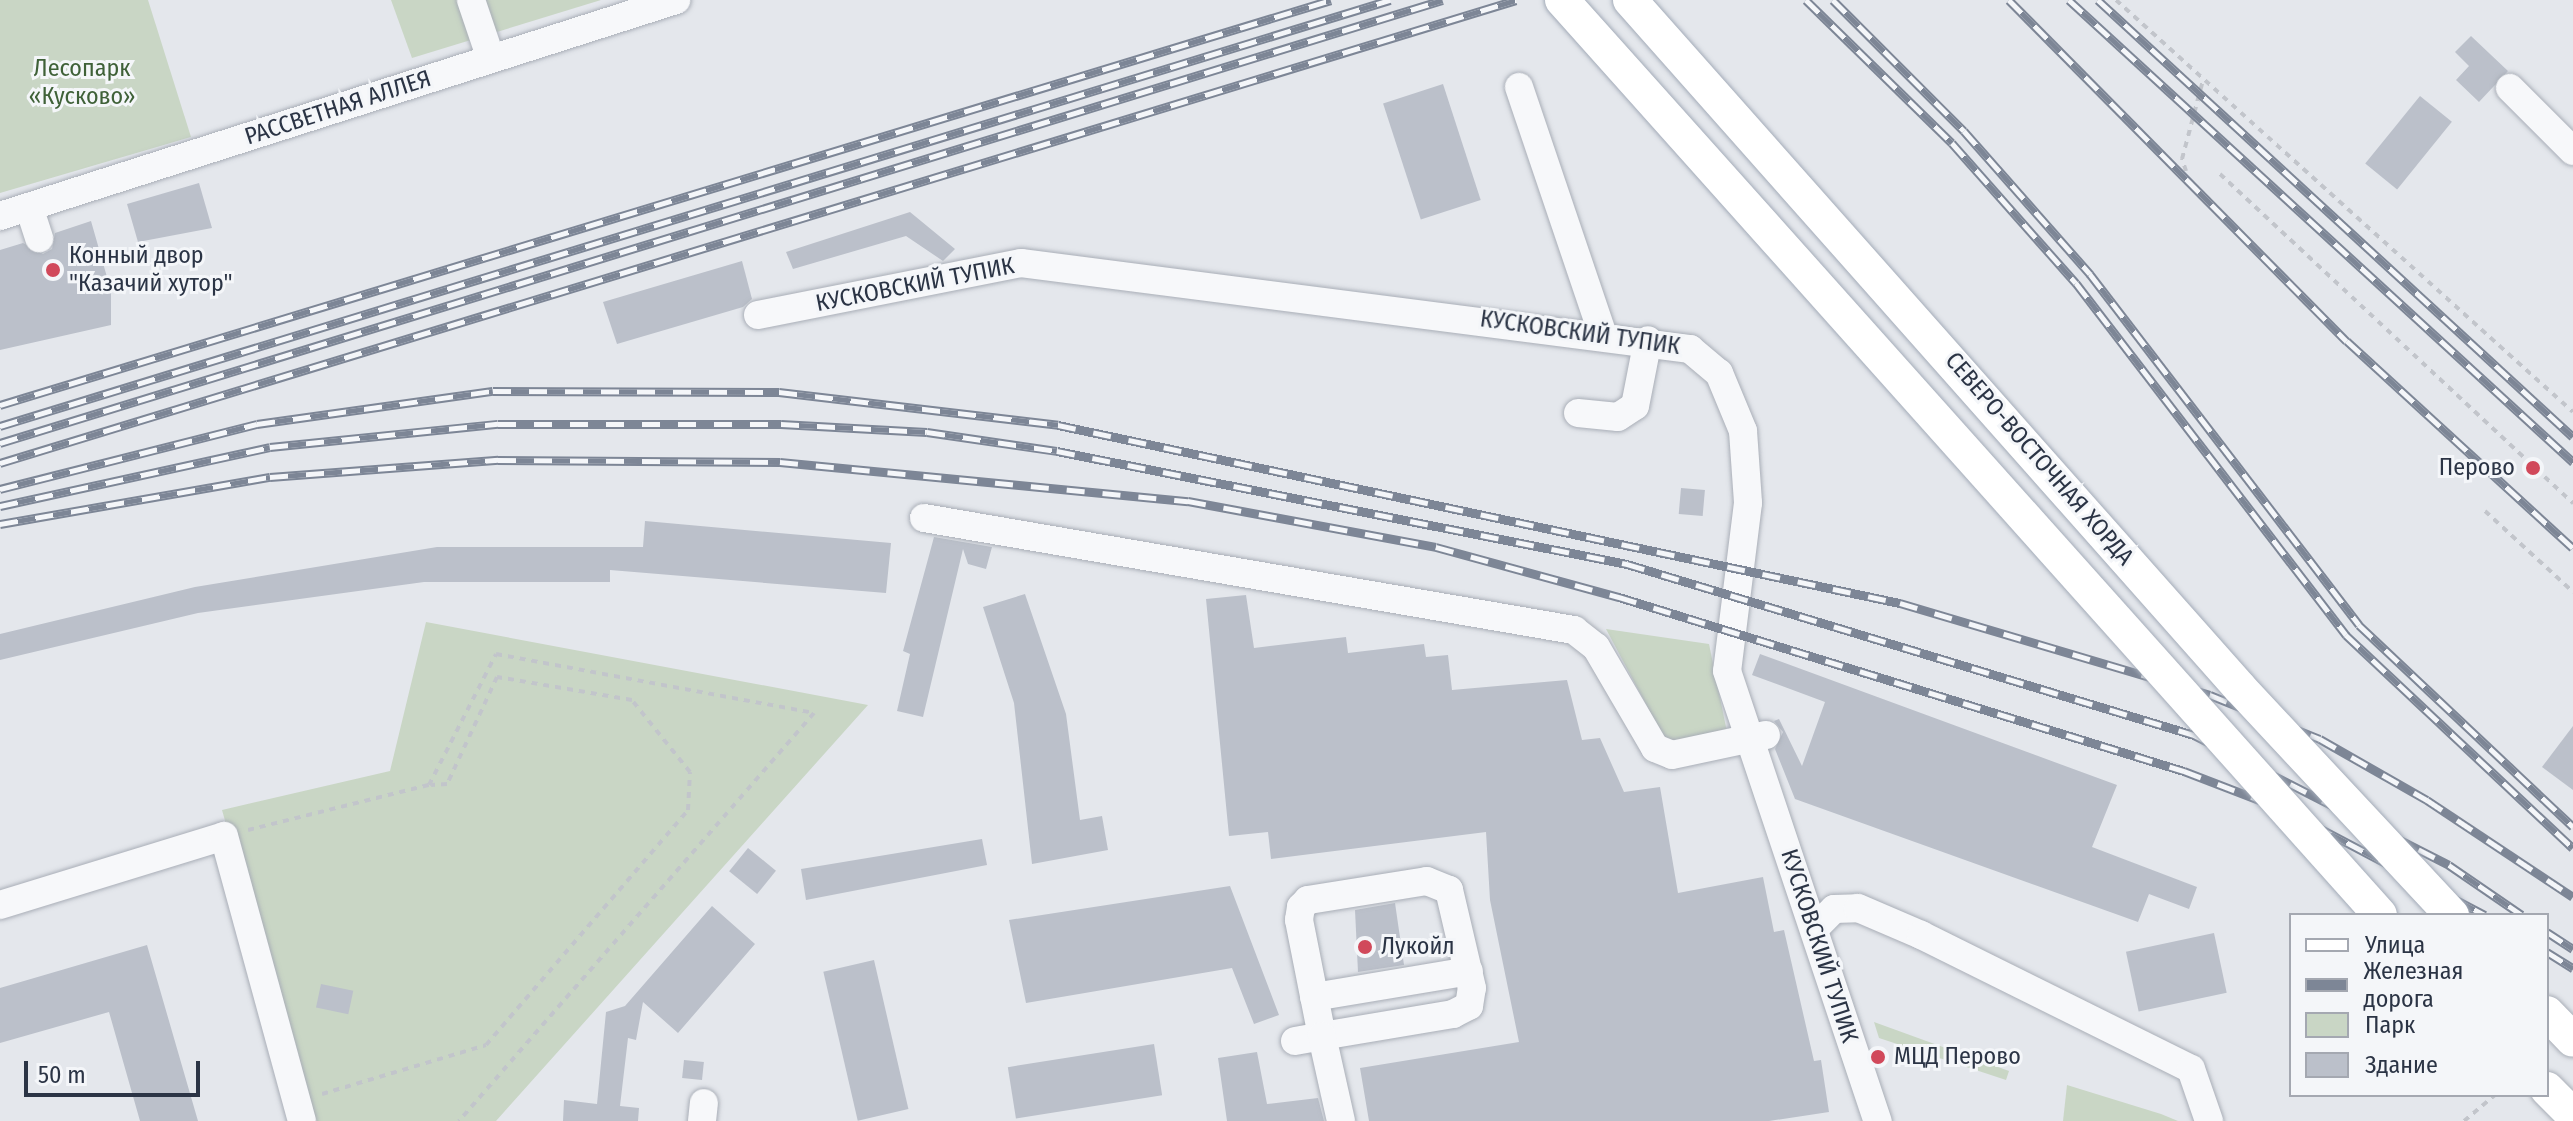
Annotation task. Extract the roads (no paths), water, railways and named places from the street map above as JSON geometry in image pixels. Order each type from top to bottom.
[{"type":"main road","name":"СЕВЕРО-ВОСТОЧНАЯ ХОРДА","points":[[1562,0],[2378,913]]},
{"type":"main road","name":"СЕВЕРО-ВОСТОЧНАЯ ХОРДА","points":[[1630,0],[2251,700],[2450,913]]},
{"type":"main road","points":[[2549,1015],[2573,1040]]},
{"type":"main road","points":[[2549,1091],[2573,1115]]},
{"type":"street","points":[[471,0],[491,59]]},
{"type":"street","name":"РАССВЕТНАЯ АЛЛЕЯ","points":[[0,216],[676,0]]},
{"type":"street","points":[[1519,87],[1603,335]]},
{"type":"street","points":[[2510,88],[2573,151]]},
{"type":"street","points":[[29,207],[39,238]]},
{"type":"street","name":"КУСКОВСКИЙ ТУПИК","points":[[758,315],[1021,263],[1648,340],[1690,349],[1719,373],[1743,431],[1748,503],[1727,671],[1758,738],[1783,868],[1815,928],[1878,1121]]},
{"type":"street","points":[[1578,413],[1618,417],[1635,406],[1648,340]]},
{"type":"street","points":[[924,518],[1574,630],[1596,647],[1655,748],[1672,755],[1758,738]]},
{"type":"street","points":[[0,905],[224,836],[299,1111]]},
{"type":"street","points":[[1308,1023],[1459,1013],[1471,1001],[1469,971],[1456,904],[1442,885],[1427,881],[1308,900],[1299,916],[1308,1023],[1341,1121]]},
{"type":"street","points":[[1815,928],[1834,909],[1858,908],[1921,935],[2191,1069],[2209,1121]]},
{"type":"street","points":[[1308,1023],[1469,971]]},
{"type":"railway","points":[[0,405],[1331,0]]},
{"type":"railway","points":[[0,426],[1390,0]]},
{"type":"railway","points":[[0,443],[1443,0]]},
{"type":"railway","points":[[0,463],[1516,0]]},
{"type":"railway","points":[[1806,0],[1952,143],[2076,283],[2346,635],[2573,848]]},
{"type":"railway","points":[[1833,0],[1964,131],[2090,274],[2359,625],[2573,827]]},
{"type":"railway","points":[[2009,0],[2347,341],[2573,548]]},
{"type":"railway","points":[[2069,0],[2573,462]]},
{"type":"railway","points":[[2098,0],[2573,437]]},
{"type":"railway","points":[[0,489],[257,424],[493,391],[779,392],[1058,425],[1900,603],[2210,695],[2320,739],[2427,800],[2573,897]]},
{"type":"railway","points":[[0,506],[270,447],[498,424],[781,424],[927,432],[1057,451],[1627,564],[2194,735],[2449,865],[2519,913]]},
{"type":"railway","points":[[0,524],[270,477],[498,460],[780,462],[1188,501],[1436,547],[1619,597],[2184,771],[2283,809],[2481,913]]},
{"type":"railway","points":[[2549,933],[2573,949]]},
{"type":"railway","points":[[2549,953],[2573,968]]},
{"type":"place","name":"Конный двор \"Казачий хутор\"","points":[[53,270]]},
{"type":"place","name":"Перово","points":[[2533,468]]},
{"type":"place","name":"Лукойл","points":[[1365,947]]},
{"type":"place","name":"МЦД Перово","points":[[1878,1057]]},
{"type":"park label","name":"Лесопарк «Кусково»","points":[[82,83]]}]
